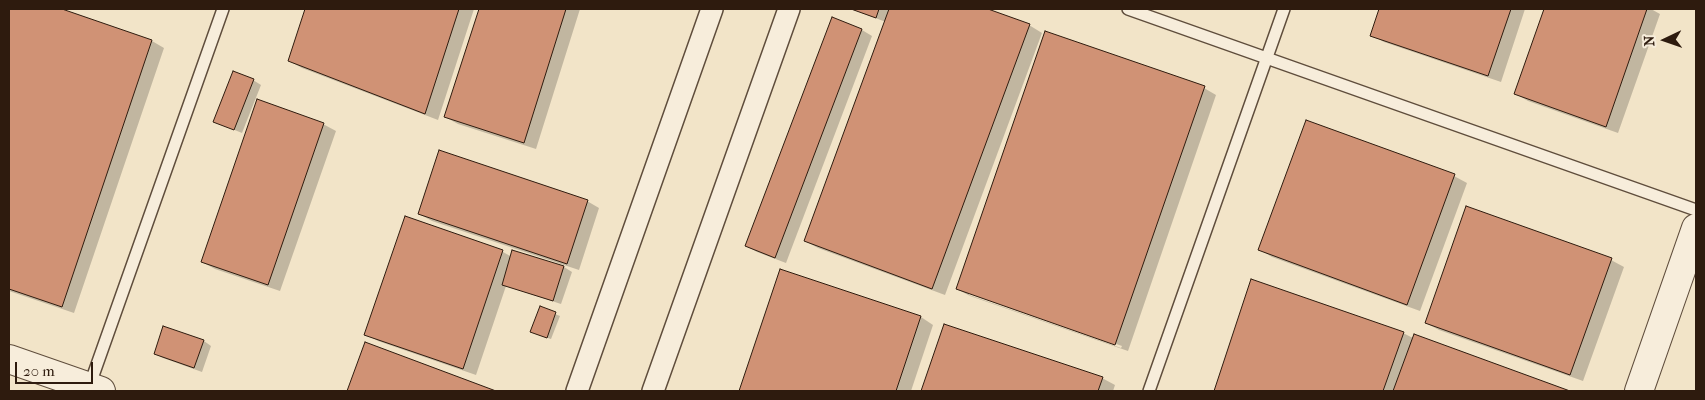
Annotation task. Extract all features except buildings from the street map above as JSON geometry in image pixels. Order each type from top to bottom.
[{"type":"street","points":[[577,391],[712,9]]},
{"type":"street","points":[[654,391],[789,9]]},
{"type":"street","points":[[1639,391],[1696,228]]},
{"type":"street","points":[[9,359],[92,390]]},
{"type":"lane","points":[[92,390],[223,9]]},
{"type":"lane","points":[[1128,9],[1696,210]]},
{"type":"lane","points":[[1149,391],[1284,9]]}]
